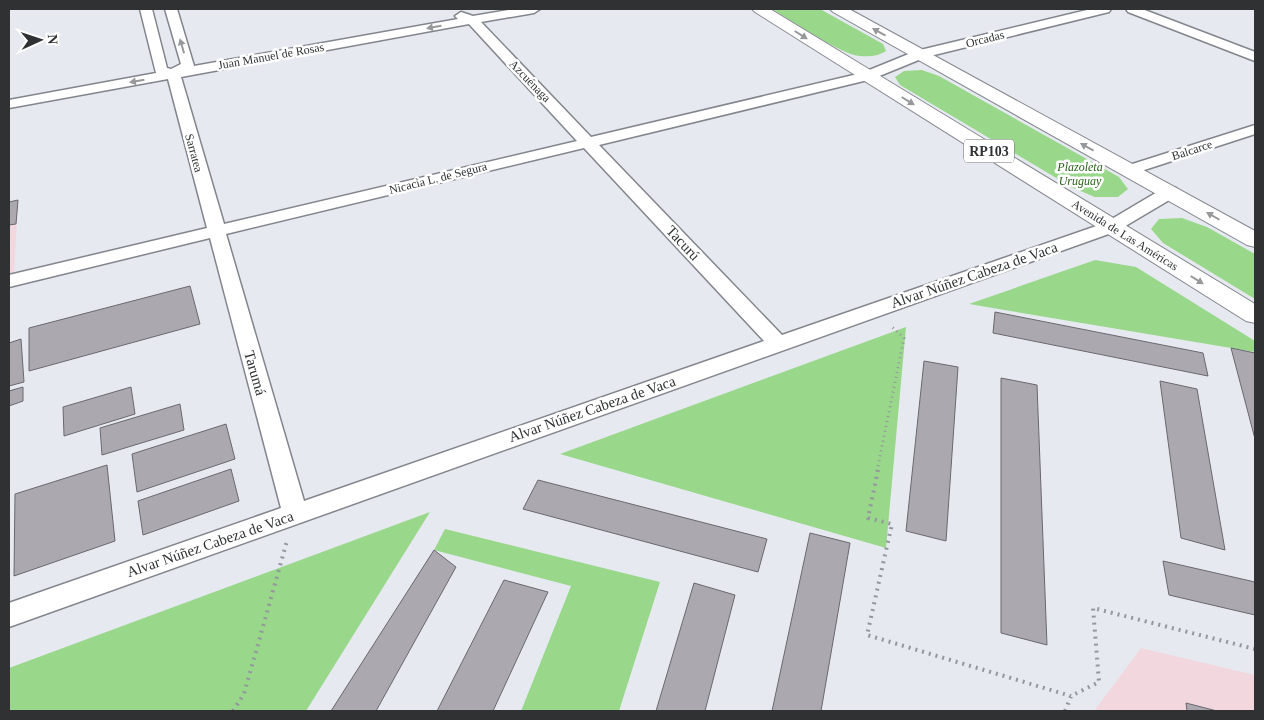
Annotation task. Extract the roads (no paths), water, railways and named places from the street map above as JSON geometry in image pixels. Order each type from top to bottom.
[{"type":"main road","name":"RP103","points":[[760,9],[867,76]]},
{"type":"main road","points":[[838,9],[1255,240]]},
{"type":"main road","name":"Avenida de Las Américas","points":[[867,76],[1255,315]]},
{"type":"street","name":"Sarratea","points":[[146,9],[161,70],[173,74],[215,231]]},
{"type":"street","points":[[171,9],[188,66],[173,74]]},
{"type":"street","name":"Azcuénaga","points":[[451,9],[457,15],[473,14],[588,142]]},
{"type":"street","name":"Juan Manuel de Rosas","points":[[9,104],[173,74],[473,14],[534,9]]},
{"type":"street","name":"Orcadas","points":[[867,76],[920,54],[1105,9]]},
{"type":"street","points":[[1132,9],[1255,58]]},
{"type":"street","name":"Nicacia L. de Segura","points":[[9,281],[867,76]]},
{"type":"street","name":"Balcarce","points":[[1129,170],[1255,129]]},
{"type":"street","name":"Tacurú","points":[[588,142],[778,344]]},
{"type":"street","name":"Alvar Núñez Cabeza de Vaca","points":[[9,615],[1111,226],[1170,192]]},
{"type":"street","name":"Tarumá","points":[[215,231],[295,514]]},
{"type":"park label","name":"Plazoleta Uruguay","points":[[1080,174]]}]
